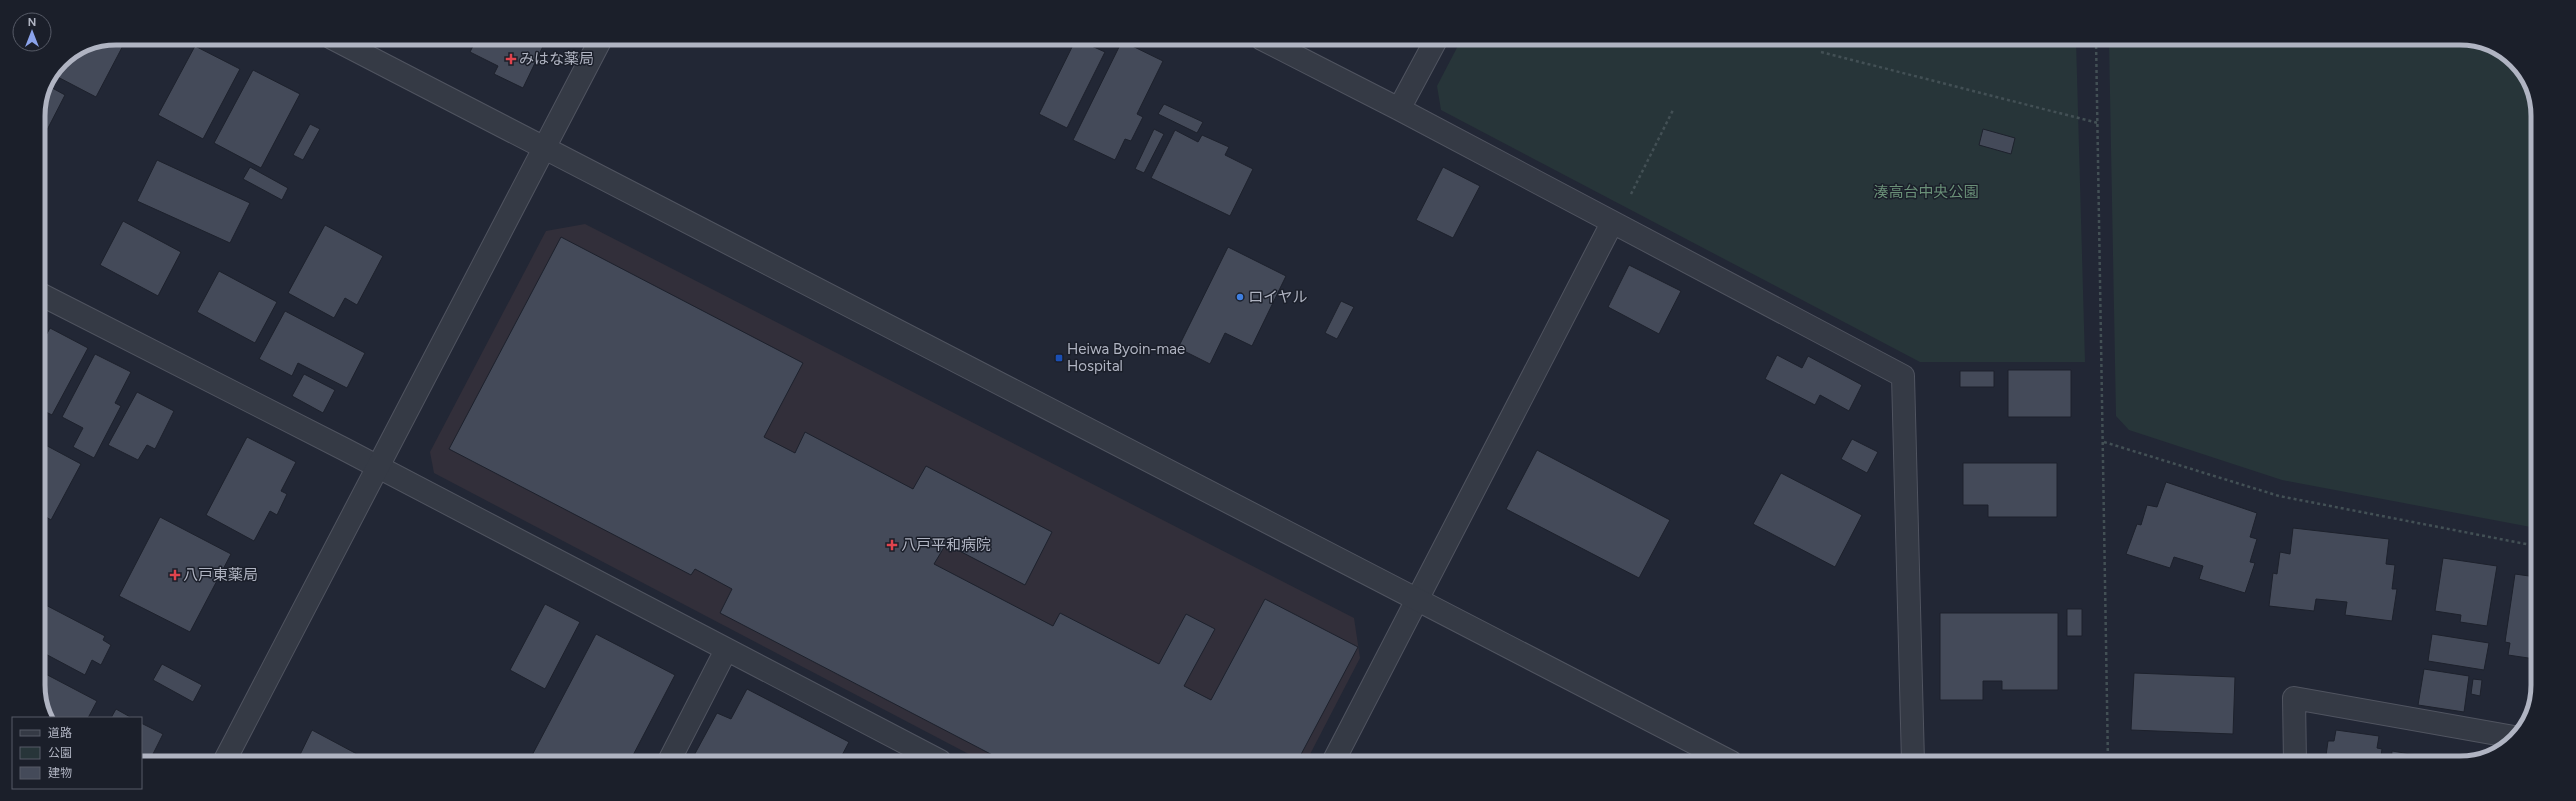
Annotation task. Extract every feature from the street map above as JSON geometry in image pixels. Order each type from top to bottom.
[{"type":"street","points":[[345,45],[543,150],[1719,756]]},
{"type":"street","points":[[227,756],[598,45]]},
{"type":"street","points":[[1274,45],[1399,109],[1903,376],[1913,756]]},
{"type":"street","points":[[1399,109],[1433,45]]},
{"type":"street","points":[[1337,756],[1614,224]]},
{"type":"street","points":[[45,297],[379,467],[930,756]]},
{"type":"street","points":[[672,756],[726,650]]},
{"type":"street","points":[[2295,756],[2294,698],[2509,736]]},
{"type":"path","points":[[2096,45],[2104,442],[2108,756]]},
{"type":"path","points":[[1821,52],[2098,123]]},
{"type":"path","points":[[1614,224],[1673,110]]},
{"type":"path","points":[[2104,442],[2279,496],[2531,545]]},
{"type":"shaded area","name":"八戸平和病院","points":[[585,224],[1354,618],[1360,658],[1309,756],[972,756],[434,473],[430,452],[546,231]]},
{"type":"green space","name":"湊高台中央公園","points":[[1458,45],[2076,45],[2085,362],[1920,362],[1441,110],[1437,86]]},
{"type":"green space","points":[[2109,45],[2460,45],[2478,47],[2487,50],[2503,60],[2513,69],[2526,89],[2531,111],[2531,527],[2282,480],[2129,430],[2116,416]]},
{"type":"building","points":[[123,45],[96,97],[57,77],[69,63],[89,50],[102,46]]},
{"type":"building","name":"みはな薬局","points":[[474,45],[544,45],[523,88],[494,74],[498,66],[470,52]]},
{"type":"building","points":[[1073,45],[1089,45],[1105,52],[1067,128],[1039,114]]},
{"type":"building","points":[[1120,45],[1130,45],[1163,61],[1137,114],[1143,117],[1131,141],[1125,139],[1115,160],[1073,140]]},
{"type":"building","points":[[195,46],[240,69],[203,139],[158,115]]},
{"type":"building","points":[[253,70],[300,94],[261,168],[214,143]]},
{"type":"building","points":[[51,87],[65,95],[47,130],[45,129],[45,111],[47,98]]},
{"type":"building","points":[[1164,104],[1203,122],[1197,133],[1158,114]]},
{"type":"building","points":[[310,124],[320,129],[303,160],[293,155]]},
{"type":"building","points":[[1154,129],[1164,134],[1144,173],[1135,169]]},
{"type":"building","points":[[1983,129],[2015,138],[2011,154],[1979,145]]},
{"type":"building","points":[[1175,130],[1198,142],[1202,135],[1229,147],[1225,155],[1253,169],[1230,216],[1151,178]]},
{"type":"building","points":[[157,160],[250,203],[230,243],[137,201]]},
{"type":"building","points":[[250,167],[288,188],[282,200],[243,179]]},
{"type":"building","points":[[1443,167],[1480,186],[1453,238],[1416,220]]},
{"type":"building","points":[[123,221],[181,252],[158,296],[100,265]]},
{"type":"building","points":[[325,225],[383,256],[357,305],[345,298],[334,318],[288,293]]},
{"type":"building","name":"八戸平和病院","points":[[561,237],[803,363],[764,437],[795,453],[805,432],[913,489],[926,466],[1052,532],[1025,585],[946,544],[934,564],[1053,626],[1060,613],[1159,664],[1186,614],[1215,629],[1184,686],[1211,700],[1265,599],[1358,647],[1300,756],[994,756],[720,613],[732,589],[695,569],[691,575],[449,449]]},
{"type":"building","name":"ロイヤル","points":[[1228,247],[1286,276],[1252,346],[1225,333],[1210,364],[1178,348]]},
{"type":"building","points":[[1629,265],[1681,291],[1659,334],[1608,307]]},
{"type":"building","points":[[219,271],[277,302],[255,343],[197,312]]},
{"type":"building","points":[[1341,301],[1354,307],[1337,339],[1325,333]]},
{"type":"building","points":[[285,311],[365,353],[347,388],[298,363],[292,376],[259,359]]},
{"type":"building","points":[[50,328],[88,348],[52,415],[45,412],[45,337]]},
{"type":"building","points":[[95,354],[131,372],[115,403],[121,406],[94,458],[73,447],[83,428],[62,417]]},
{"type":"building","points":[[1777,355],[1802,368],[1808,356],[1862,385],[1849,411],[1820,395],[1815,405],[1765,379]]},
{"type":"building","points":[[2008,370],[2071,370],[2071,417],[2008,417]]},
{"type":"building","points":[[1960,371],[1994,371],[1994,387],[1960,387]]},
{"type":"building","points":[[304,374],[335,390],[323,413],[292,396]]},
{"type":"building","points":[[137,392],[174,411],[155,449],[147,445],[138,460],[108,445]]},
{"type":"building","points":[[247,437],[296,462],[281,491],[287,494],[277,515],[270,511],[254,541],[206,515]]},
{"type":"building","points":[[1852,439],[1878,452],[1867,473],[1841,459]]},
{"type":"building","points":[[45,445],[81,464],[51,520],[45,516]]},
{"type":"building","points":[[1537,450],[1670,520],[1639,578],[1506,509]]},
{"type":"building","points":[[1963,463],[2057,463],[2057,517],[1988,517],[1988,505],[1963,505]]},
{"type":"building","points":[[1781,473],[1862,515],[1835,567],[1753,524]]},
{"type":"building","points":[[2166,482],[2257,513],[2250,537],[2257,539],[2250,562],[2255,563],[2245,593],[2199,579],[2203,566],[2174,557],[2170,568],[2126,554],[2137,524],[2141,525],[2147,505],[2157,507]]},
{"type":"building","name":"八戸東薬局","points":[[160,517],[231,554],[190,632],[119,596]]},
{"type":"building","points":[[2293,528],[2389,539],[2386,564],[2395,565],[2392,589],[2397,589],[2392,621],[2345,615],[2347,602],[2316,599],[2314,611],[2269,606],[2273,573],[2277,574],[2280,552],[2290,554]]},
{"type":"building","points":[[2443,558],[2497,566],[2487,626],[2460,622],[2461,615],[2435,611]]},
{"type":"building","points":[[2515,574],[2531,576],[2531,658],[2508,655],[2510,643],[2505,642]]},
{"type":"building","points":[[545,604],[580,622],[545,689],[510,670]]},
{"type":"building","points":[[45,605],[105,636],[103,640],[111,645],[101,665],[92,660],[85,675],[45,654]]},
{"type":"building","points":[[2067,609],[2082,609],[2082,636],[2067,636]]},
{"type":"building","points":[[1940,613],[2058,613],[2058,690],[2002,690],[2002,681],[1983,681],[1983,700],[1940,700]]},
{"type":"building","points":[[596,634],[675,675],[633,756],[532,756]]},
{"type":"building","points":[[2432,634],[2489,643],[2484,670],[2428,661]]},
{"type":"building","points":[[162,664],[202,685],[193,702],[153,680]]},
{"type":"building","points":[[2424,669],[2469,676],[2464,712],[2418,705]]},
{"type":"building","points":[[2134,673],[2235,677],[2233,734],[2131,730]]},
{"type":"building","points":[[45,674],[97,701],[89,717],[53,717],[46,699]]},
{"type":"building","points":[[2473,679],[2482,680],[2480,696],[2471,694]]},
{"type":"building","points":[[747,689],[849,742],[842,756],[694,756],[717,713],[731,719]]},
{"type":"building","points":[[116,709],[130,717],[112,717]]},
{"type":"building","points":[[142,724],[163,734],[152,756],[142,756]]},
{"type":"building","points":[[312,730],[361,756],[299,756]]},
{"type":"building","points":[[2336,730],[2379,736],[2377,748],[2382,749],[2381,756],[2326,756],[2328,741],[2334,741]]},
{"type":"building","points":[[2392,751],[2423,756],[2392,756]]},
{"type":"place","name":"みはな薬局","points":[[511,59]]},
{"type":"place","name":"ロイヤル","points":[[1240,297]]},
{"type":"place","name":"Heiwa Byoin-mae Hospital","points":[[1059,358]]},
{"type":"place","name":"八戸平和病院","points":[[892,545]]},
{"type":"place","name":"八戸東薬局","points":[[175,575]]}]
